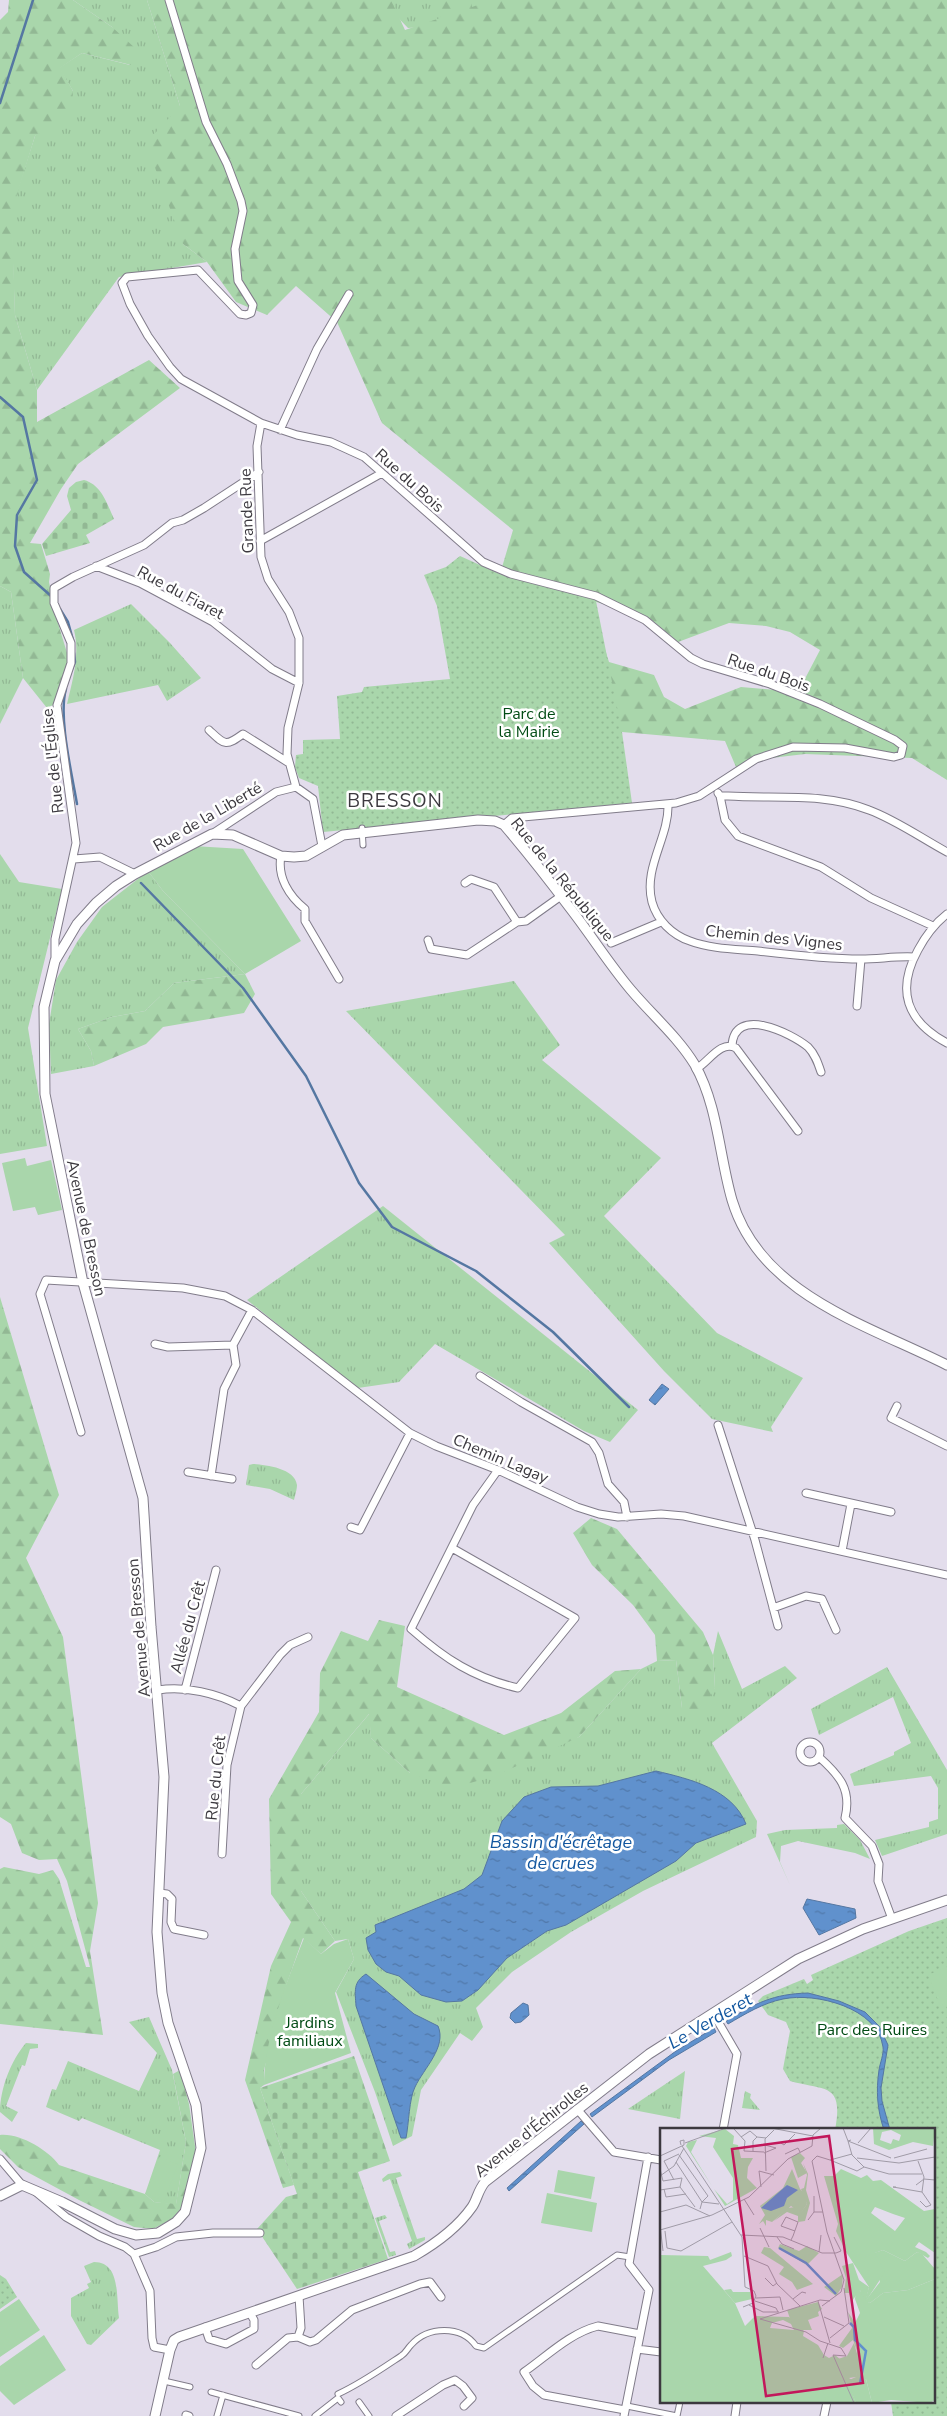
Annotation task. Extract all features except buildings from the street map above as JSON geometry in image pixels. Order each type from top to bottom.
[{"type":"street","name":"Rue du Bois","points":[[169,0],[206,122],[227,164],[241,201],[243,211],[235,249],[238,281],[253,305],[251,313],[246,315],[240,314],[198,270],[127,277],[122,283],[130,304],[148,336],[175,373],[199,391],[261,423],[280,430],[331,442],[364,457],[483,562],[510,574],[596,596],[645,620],[691,658],[703,664],[770,684],[895,740],[904,746],[901,754],[894,757],[845,748],[793,747],[756,759],[741,767],[715,787],[698,796],[668,805],[512,818],[504,825]]},
{"type":"street","points":[[280,430],[317,349],[349,294]]},
{"type":"street","name":"Grande Rue","points":[[261,423],[258,441],[261,557],[268,579],[289,612],[299,638],[299,683],[288,728],[287,754],[296,787]]},
{"type":"street","name":"Rue de l'Église","points":[[55,961],[55,939],[76,843],[57,704],[71,663],[71,643],[54,603],[54,588],[96,566],[144,545],[172,523],[183,520],[204,508],[259,472]]},
{"type":"street","points":[[260,541],[382,473]]},
{"type":"street","name":"Rue du Fiaret","points":[[96,566],[140,583],[214,622],[272,669],[299,683]]},
{"type":"street","points":[[209,730],[223,744],[229,744],[243,734],[289,763]]},
{"type":"street","points":[[296,787],[314,799],[322,846]]},
{"type":"street","name":"Rue de la Liberté","points":[[134,874],[212,834],[276,792],[296,787]]},
{"type":"street","points":[[715,787],[720,796],[725,820],[738,836],[821,867],[871,898],[933,926]]},
{"type":"street","points":[[720,796],[824,799],[858,806],[885,817],[947,852]]},
{"type":"street","points":[[611,943],[661,922],[652,900],[651,885],[654,861],[665,826],[668,805]]},
{"type":"street","name":"Rue de la République","points":[[212,834],[233,835],[281,856],[306,856],[343,835],[362,830],[478,820],[495,821],[504,825],[561,896],[630,990],[675,1040],[696,1069],[709,1095],[732,1199],[742,1226],[756,1250],[786,1280],[814,1299],[947,1365]]},
{"type":"street","points":[[362,830],[363,845]]},
{"type":"street","points":[[281,856],[278,870],[293,899],[305,909],[305,921],[339,979]]},
{"type":"street","points":[[74,859],[100,857],[134,874]]},
{"type":"street","name":"Avenue de Bresson","points":[[22,2185],[115,2229],[136,2235],[158,2233],[176,2222],[185,2212],[198,2162],[200,2132],[196,2106],[168,2023],[162,1993],[157,1932],[164,1777],[158,1690],[147,1584],[146,1526],[143,1498],[83,1283],[45,1094],[44,1007],[55,961],[77,924],[96,903],[134,874]]},
{"type":"street","points":[[465,883],[471,879],[494,887],[517,922]]},
{"type":"street","points":[[428,940],[431,949],[467,955],[517,922],[526,921],[561,896]]},
{"type":"street","points":[[947,914],[933,926],[914,957],[907,973],[905,990],[911,1008],[920,1023],[936,1037],[947,1043]]},
{"type":"street","name":"Chemin des Vignes","points":[[661,922],[679,936],[691,942],[738,950],[861,959],[914,957]]},
{"type":"street","name":"Chemin des Vignes","points":[[858,1006],[861,959]]},
{"type":"street","points":[[732,1046],[732,1039],[744,1026],[758,1024],[777,1030],[808,1048],[815,1056],[821,1072]]},
{"type":"street","points":[[696,1069],[704,1065],[722,1047],[732,1046],[736,1048],[798,1132]]},
{"type":"street","name":"Chemin Lagay","points":[[80,1432],[40,1294],[46,1280],[183,1288],[225,1296],[252,1310],[410,1433],[436,1446],[498,1470],[577,1508],[599,1514],[627,1517],[661,1514],[684,1516],[945,1573]]},
{"type":"street","points":[[211,1476],[224,1389],[236,1365],[233,1345],[252,1310]]},
{"type":"street","points":[[155,1344],[168,1347],[233,1345]]},
{"type":"street","points":[[480,1376],[592,1442],[602,1461],[608,1484],[624,1502],[627,1517]]},
{"type":"street","points":[[897,1406],[891,1418],[947,1446]]},
{"type":"street","points":[[718,1424],[778,1626]]},
{"type":"street","points":[[351,1526],[360,1530],[410,1433]]},
{"type":"street","points":[[452,1548],[575,1618],[518,1688],[492,1682],[472,1673],[436,1651],[411,1629],[473,1505],[498,1470]]},
{"type":"street","points":[[188,1472],[232,1480]]},
{"type":"street","points":[[806,1493],[891,1512]]},
{"type":"street","points":[[842,1551],[851,1504]]},
{"type":"street","name":"Allée du Crêt","points":[[185,1690],[216,1570]]},
{"type":"street","points":[[773,1608],[806,1596],[822,1599],[836,1630]]},
{"type":"street","name":"Rue du Crêt","points":[[222,1854],[227,1765],[241,1706],[280,1655],[290,1645],[308,1637]]},
{"type":"street","points":[[158,1690],[185,1690],[221,1696],[241,1706]]},
{"type":"street","points":[[819,1758],[840,1777],[847,1796],[845,1818],[872,1846],[879,1864],[878,1881],[892,1919]]},
{"type":"street","points":[[158,1893],[167,1894],[172,1898],[171,1922],[174,1928],[204,1935]]},
{"type":"street","name":"Avenue d'Échirolles","points":[[170,2350],[174,2340],[179,2337],[406,2260],[432,2245],[472,2207],[484,2182],[579,2111],[649,2054],[716,2017],[798,1959],[843,1938],[947,1900]]},
{"type":"street","points":[[716,2017],[737,2054],[723,2128]]},
{"type":"street","points":[[579,2111],[614,2152],[660,2160]]},
{"type":"street","points":[[626,2411],[649,2290],[629,2264],[648,2157]]},
{"type":"street","points":[[0,2158],[22,2185],[0,2196]]},
{"type":"street","points":[[34,2190],[41,2198],[70,2220],[99,2236],[126,2247],[134,2254],[144,2272],[150,2291],[154,2347],[170,2350],[155,2416]]},
{"type":"street","points":[[134,2254],[156,2247],[176,2237],[213,2233],[260,2233]]},
{"type":"street","points":[[315,2416],[338,2398],[404,2355],[411,2344],[437,2329],[456,2333],[471,2340],[476,2346],[484,2348],[617,2255],[630,2257]]},
{"type":"street","points":[[256,2365],[288,2338],[298,2337],[310,2342],[316,2340],[352,2310],[420,2284],[430,2282],[440,2297]]},
{"type":"street","points":[[298,2337],[301,2328],[299,2296]]},
{"type":"street","points":[[205,2327],[209,2339],[226,2344],[254,2329],[254,2320],[250,2312]]},
{"type":"street","points":[[640,2334],[598,2326],[592,2327],[565,2342],[524,2372],[533,2386],[544,2395],[626,2411],[677,2416]]},
{"type":"street","points":[[637,2349],[660,2352]]},
{"type":"street","points":[[396,2416],[443,2385],[455,2380],[463,2386],[472,2398],[464,2406]]},
{"type":"street","points":[[164,2381],[190,2387]]},
{"type":"street","points":[[211,2392],[299,2416]]},
{"type":"street","points":[[217,2416],[223,2395]]},
{"type":"street","points":[[359,2402],[369,2416]]},
{"type":"green space","points":[[9,0],[73,0],[112,27],[135,48],[131,65],[82,53],[60,68],[73,91],[71,119],[35,136],[12,211],[15,315],[37,390],[37,422],[149,360],[180,388],[78,464],[61,489],[30,543],[41,544],[50,574],[49,582],[57,620],[71,666],[55,704],[47,708],[23,678],[11,592],[0,586],[0,20],[8,12]]},
{"type":"green space","points":[[73,0],[147,0],[180,106],[183,244],[207,262],[119,277],[37,390],[15,315],[11,211],[35,136],[73,91],[59,68],[82,53],[130,65],[112,27]]},
{"type":"green space","points":[[147,0],[391,0],[405,30],[440,18],[442,0],[472,0],[472,7],[492,0],[947,0],[947,780],[912,758],[805,754],[771,758],[736,767],[725,741],[622,732],[549,642],[591,605],[609,662],[654,675],[664,697],[685,709],[741,687],[798,692],[820,650],[790,632],[766,626],[729,623],[678,642],[648,617],[500,574],[513,530],[382,423],[337,322],[296,286],[267,315],[236,302],[207,262],[183,244],[146,143],[180,106]]},
{"type":"green space","points":[[381,0],[783,0],[408,28]]},
{"type":"green space","points":[[84,480],[90,482],[100,491],[114,519],[86,535],[90,543],[46,556],[42,544],[71,510],[67,496],[69,488],[76,482]]},
{"type":"green space","name":"Parc de la Mairie","points":[[460,556],[500,574],[596,601],[622,732],[632,803],[323,832],[318,786],[299,778],[295,767],[296,755],[303,754],[303,740],[340,739],[337,696],[362,692],[364,687],[450,679],[437,606],[424,575],[446,567]]},
{"type":"green space","points":[[0,586],[11,592],[23,678],[0,724]]},
{"type":"green space","points":[[131,604],[170,643],[201,678],[167,701],[158,685],[67,704],[76,658],[74,630]]},
{"type":"green space","points":[[193,846],[243,849],[301,941],[245,974],[163,891],[148,871]]},
{"type":"green space","points":[[0,854],[19,882],[62,889],[28,1028],[47,1146],[0,1154]]},
{"type":"green space","points":[[148,871],[163,891],[245,974],[174,983],[145,1011],[112,1017],[78,1029],[91,1051],[94,1066],[51,1074],[49,1024],[56,980],[77,942],[102,907]]},
{"type":"green space","points":[[245,974],[255,994],[244,1013],[163,1027],[146,1044],[94,1066],[91,1051],[78,1029],[112,1017],[145,1011],[174,983]]},
{"type":"green space","points":[[514,981],[560,1045],[542,1060],[661,1158],[604,1216],[717,1333],[803,1378],[771,1427],[773,1432],[712,1419],[664,1371],[549,1243],[565,1235],[346,1011]]},
{"type":"green space","points":[[25,1158],[27,1166],[51,1160],[62,1210],[38,1215],[35,1207],[13,1211],[2,1163]]},
{"type":"green space","points":[[383,1206],[638,1410],[610,1442],[584,1431],[435,1344],[399,1382],[358,1388],[247,1300]]},
{"type":"green space","points":[[0,1297],[59,1495],[26,1558],[63,1637],[98,1903],[90,1951],[103,2035],[0,2024],[0,1869],[4,1867],[39,1874],[53,1870],[59,1879],[86,1967],[90,1967],[67,1881],[57,1859],[39,1860],[22,1853],[11,1824],[0,1817]]},
{"type":"green space","points":[[249,1465],[279,1468],[291,1475],[297,1485],[294,1500],[270,1489],[246,1485]]},
{"type":"green space","points":[[591,1518],[617,1529],[703,1632],[713,1655],[715,1688],[696,1722],[682,1708],[676,1660],[657,1661],[655,1635],[633,1605],[592,1565],[573,1533]]},
{"type":"green space","points":[[379,1620],[405,1626],[397,1687],[504,1735],[561,1713],[615,1671],[641,1669],[579,1737],[495,1776],[452,1788],[410,1773],[371,1738],[369,1714],[301,1794],[301,1891],[335,1941],[321,1954],[303,1938],[287,1983],[264,2070],[264,2085],[260,2088],[294,2185],[283,2188],[245,2080],[271,1966],[291,1922],[271,1894],[269,1799],[319,1712],[320,1673],[341,1631],[368,1641]]},
{"type":"green space","points":[[718,1631],[742,1689],[785,1666],[797,1678],[712,1743],[757,1821],[756,1837],[643,1891],[571,1932],[512,1972],[476,2008],[483,2027],[472,2041],[460,2033],[421,2090],[412,2136],[393,2146],[375,2092],[336,1992],[354,1959],[348,1939],[335,1941],[301,1891],[301,1794],[370,1713],[371,1738],[410,1773],[579,1737],[641,1669],[657,1661],[676,1660],[682,1708],[715,1688],[713,1655]]},
{"type":"green space","points":[[887,1667],[947,1770],[947,1834],[882,1856],[875,1840],[929,1827],[929,1822],[938,1819],[938,1788],[931,1776],[854,1786],[850,1774],[894,1755],[894,1752],[911,1743],[893,1697],[819,1735],[811,1709]]},
{"type":"green space","points":[[844,1824],[860,1840],[870,1859],[855,1853],[798,1841],[781,1846],[780,1862],[790,1885],[767,1834],[785,1830],[837,1828],[837,1825]]},
{"type":"green space","name":"Parc des Ruires","points":[[947,1918],[947,2416],[893,2416],[891,2404],[934,2404],[934,2128],[835,2128],[837,2104],[834,2096],[822,2088],[790,2081],[783,2069],[790,2031],[786,2022],[768,2015],[758,2001],[763,1996],[804,1979],[807,1984],[813,1980],[811,1975],[909,1931]]},
{"type":"green space","name":"Jardins familiaux","points":[[304,1938],[321,1954],[334,1944],[348,1939],[354,1959],[335,1993],[351,2053],[264,2085],[265,2067],[272,2029]]},
{"type":"green space","points":[[947,1967],[947,2005],[941,2008],[928,1975]]},
{"type":"green space","points":[[149,2017],[172,2070],[186,2142],[176,2205],[154,2202],[145,2194],[160,2150],[82,2118],[79,2121],[46,2107],[52,2089],[56,2090],[68,2061],[139,2091],[157,2053],[129,2022]]},
{"type":"green space","points":[[26,2043],[38,2044],[38,2048],[30,2049],[25,2066],[22,2065],[6,2106],[18,2112],[12,2122],[0,2112],[2,2094],[11,2066]]},
{"type":"green space","points":[[354,2056],[390,2161],[358,2172],[388,2259],[297,2289],[257,2229],[286,2197],[297,2194],[260,2088]]},
{"type":"green space","points":[[180,2070],[189,2104],[196,2153],[184,2205],[172,2219],[153,2229],[134,2227],[79,2200],[18,2167],[0,2149],[0,2135],[16,2137],[41,2148],[59,2165],[145,2194],[154,2202],[176,2204],[186,2142],[173,2074]]},
{"type":"green space","points":[[685,2071],[680,2119],[628,2109]]},
{"type":"green space","points":[[745,2091],[751,2094],[750,2098],[760,2110],[742,2108]]},
{"type":"green space","points":[[159,2157],[178,2164],[164,2201],[146,2194]]},
{"type":"green space","points":[[558,2170],[595,2177],[591,2199],[554,2192]]},
{"type":"green space","points":[[400,2172],[402,2176],[396,2178],[417,2239],[425,2237],[425,2240],[409,2249],[407,2244],[412,2241],[390,2179],[383,2182],[382,2179],[388,2174]]},
{"type":"green space","points":[[547,2193],[597,2203],[592,2232],[541,2223]]},
{"type":"green space","points":[[385,2215],[387,2218],[379,2221],[390,2252],[395,2251],[396,2255],[389,2257],[375,2218]]},
{"type":"green space","points":[[94,2262],[103,2264],[113,2274],[116,2282],[119,2318],[91,2345],[87,2344],[71,2316],[71,2298],[89,2288],[87,2284],[91,2282],[84,2266]]},
{"type":"green space","points":[[0,2275],[6,2279],[17,2297],[0,2309]]},
{"type":"green space","points":[[19,2299],[40,2330],[0,2357],[0,2312]]},
{"type":"green space","points":[[44,2335],[66,2370],[14,2405],[0,2391],[0,2366]]},
{"type":"water","points":[[662,1384],[669,1389],[655,1405],[649,1400]]},
{"type":"water","name":"Bassin d'écrêtage de crues","points":[[656,1771],[709,1787],[731,1802],[740,1812],[746,1824],[696,1843],[676,1861],[566,1925],[547,1931],[507,1958],[478,1990],[462,2001],[446,2002],[421,1995],[399,1976],[386,1972],[376,1964],[368,1950],[366,1938],[376,1932],[375,1925],[464,1889],[482,1875],[502,1821],[524,1797],[551,1787],[598,1786]]},
{"type":"water","points":[[807,1899],[855,1909],[856,1918],[819,1935],[803,1908]]},
{"type":"water","points":[[366,1974],[414,2014],[438,2026],[440,2034],[437,2050],[413,2092],[406,2138],[401,2138],[356,2006],[355,1991],[357,1984]]},
{"type":"water","name":"Le Verderet","points":[[808,1993],[839,2001],[865,2012],[879,2026],[888,2045],[881,2088],[882,2101],[889,2128],[883,2128],[877,2093],[883,2047],[879,2033],[870,2022],[858,2013],[828,2001],[797,1997],[768,2003],[728,2024],[726,2021],[765,2001]]},
{"type":"water","points":[[523,2003],[528,2005],[529,2015],[521,2022],[515,2023],[510,2018],[511,2013]]},
{"type":"water","points":[[714,2028],[716,2032],[669,2060],[592,2117],[590,2114],[676,2051]]},
{"type":"water","points":[[581,2121],[584,2124],[509,2191],[507,2188]]},
{"type":"waterway","points":[[0,103],[33,0]]},
{"type":"waterway","points":[[0,397],[23,417],[37,480],[17,515],[15,546],[24,572],[51,596]]},
{"type":"waterway","points":[[60,609],[68,622],[73,640]]},
{"type":"waterway","points":[[72,669],[75,662],[74,653]]},
{"type":"waterway","points":[[66,689],[64,701],[65,730],[77,804]]},
{"type":"waterway","points":[[141,883],[243,988],[306,1076],[359,1183],[392,1227],[476,1271],[553,1332],[629,1407]]},
{"type":"district","name":"BRESSON","points":[[395,800]]}]
